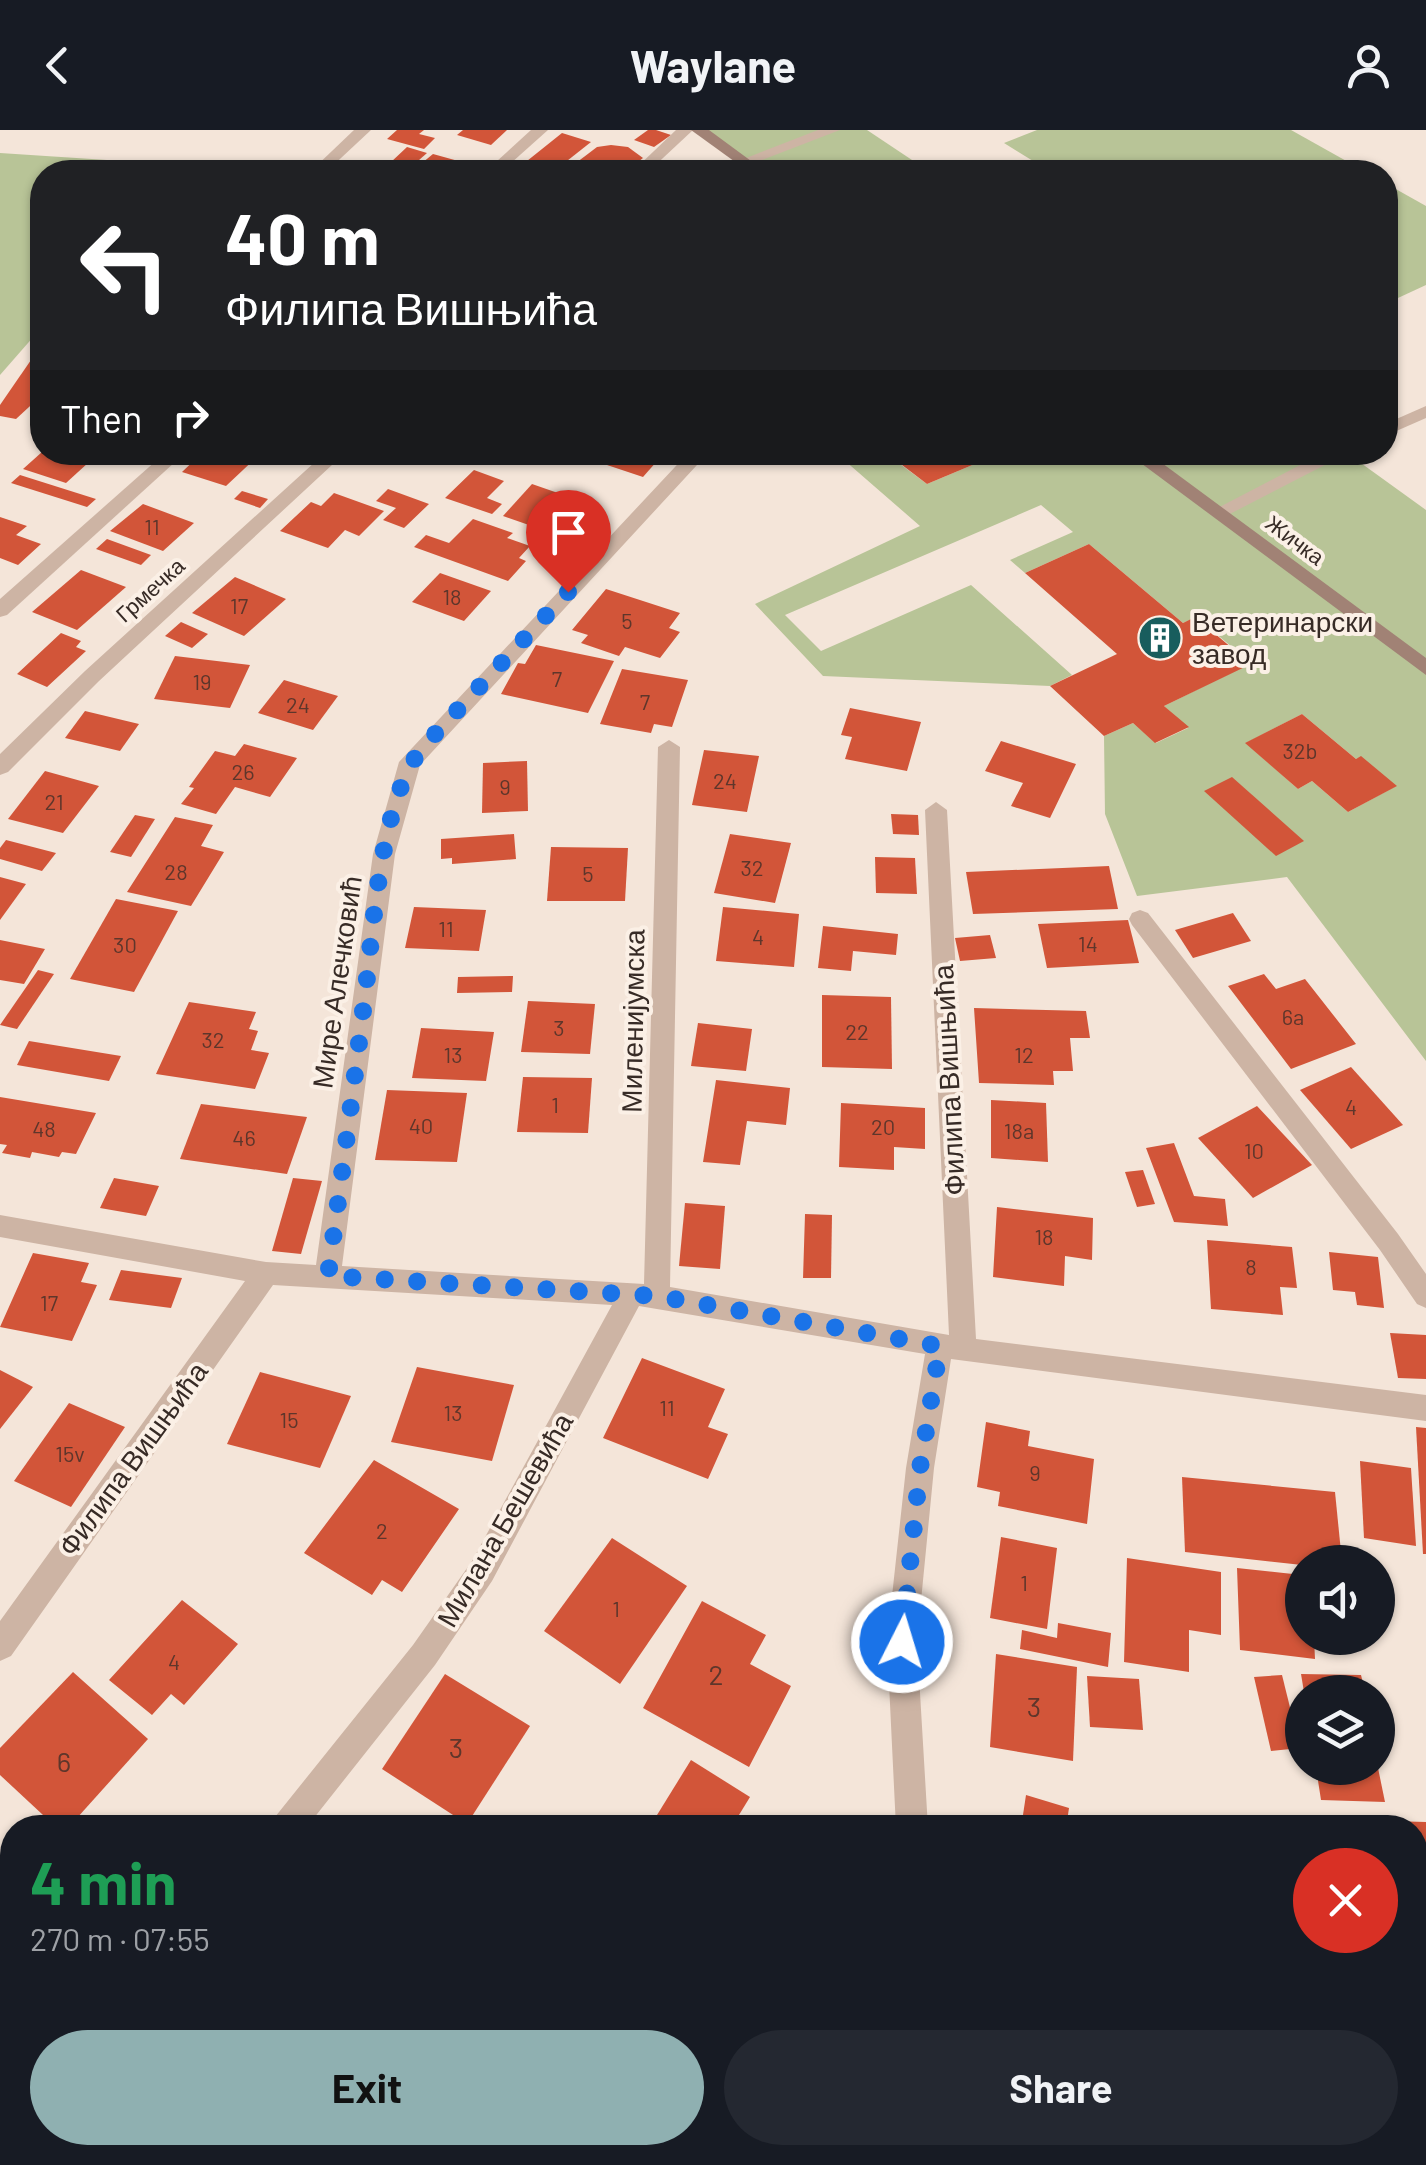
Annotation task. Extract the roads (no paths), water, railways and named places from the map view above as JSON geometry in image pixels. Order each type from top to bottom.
[{"type":"main road","points":[[698,130],[741,160]]},
{"type":"main road","name":"Жичка","points":[[1152,465],[1426,668]]},
{"type":"street","points":[[330,160],[363,130]]},
{"type":"street","points":[[506,160],[540,130]]},
{"type":"street","points":[[652,160],[685,130]]},
{"type":"street","points":[[766,160],[832,130]]},
{"type":"street","points":[[1398,425],[1426,411]]},
{"type":"street","points":[[0,610],[162,465]]},
{"type":"street","name":"Грмечка","points":[[0,767],[92,676],[323,465]]},
{"type":"street","name":"Мире Алечковић","points":[[328,1276],[384,854],[410,762],[688,465]]},
{"type":"street","points":[[1217,513],[1315,465]]},
{"type":"street","name":"Миленијумска","points":[[644,1296],[669,747]]},
{"type":"street","name":"Филипа Вишњића","points":[[911,1815],[902,1642],[918,1485],[952,1348],[936,810]]},
{"type":"street","points":[[1140,920],[1377,1226],[1426,1296]]},
{"type":"street","points":[[0,1226],[266,1273],[644,1296],[952,1348],[1426,1408]]},
{"type":"street","name":"Филипа Вишњића","points":[[0,1646],[266,1273]]},
{"type":"street","name":"Милана Бешевића","points":[[296,1815],[424,1655],[482,1571],[644,1296]]},
{"type":"place","name":"Ветеринарски завод","points":[[1160,638]]}]
